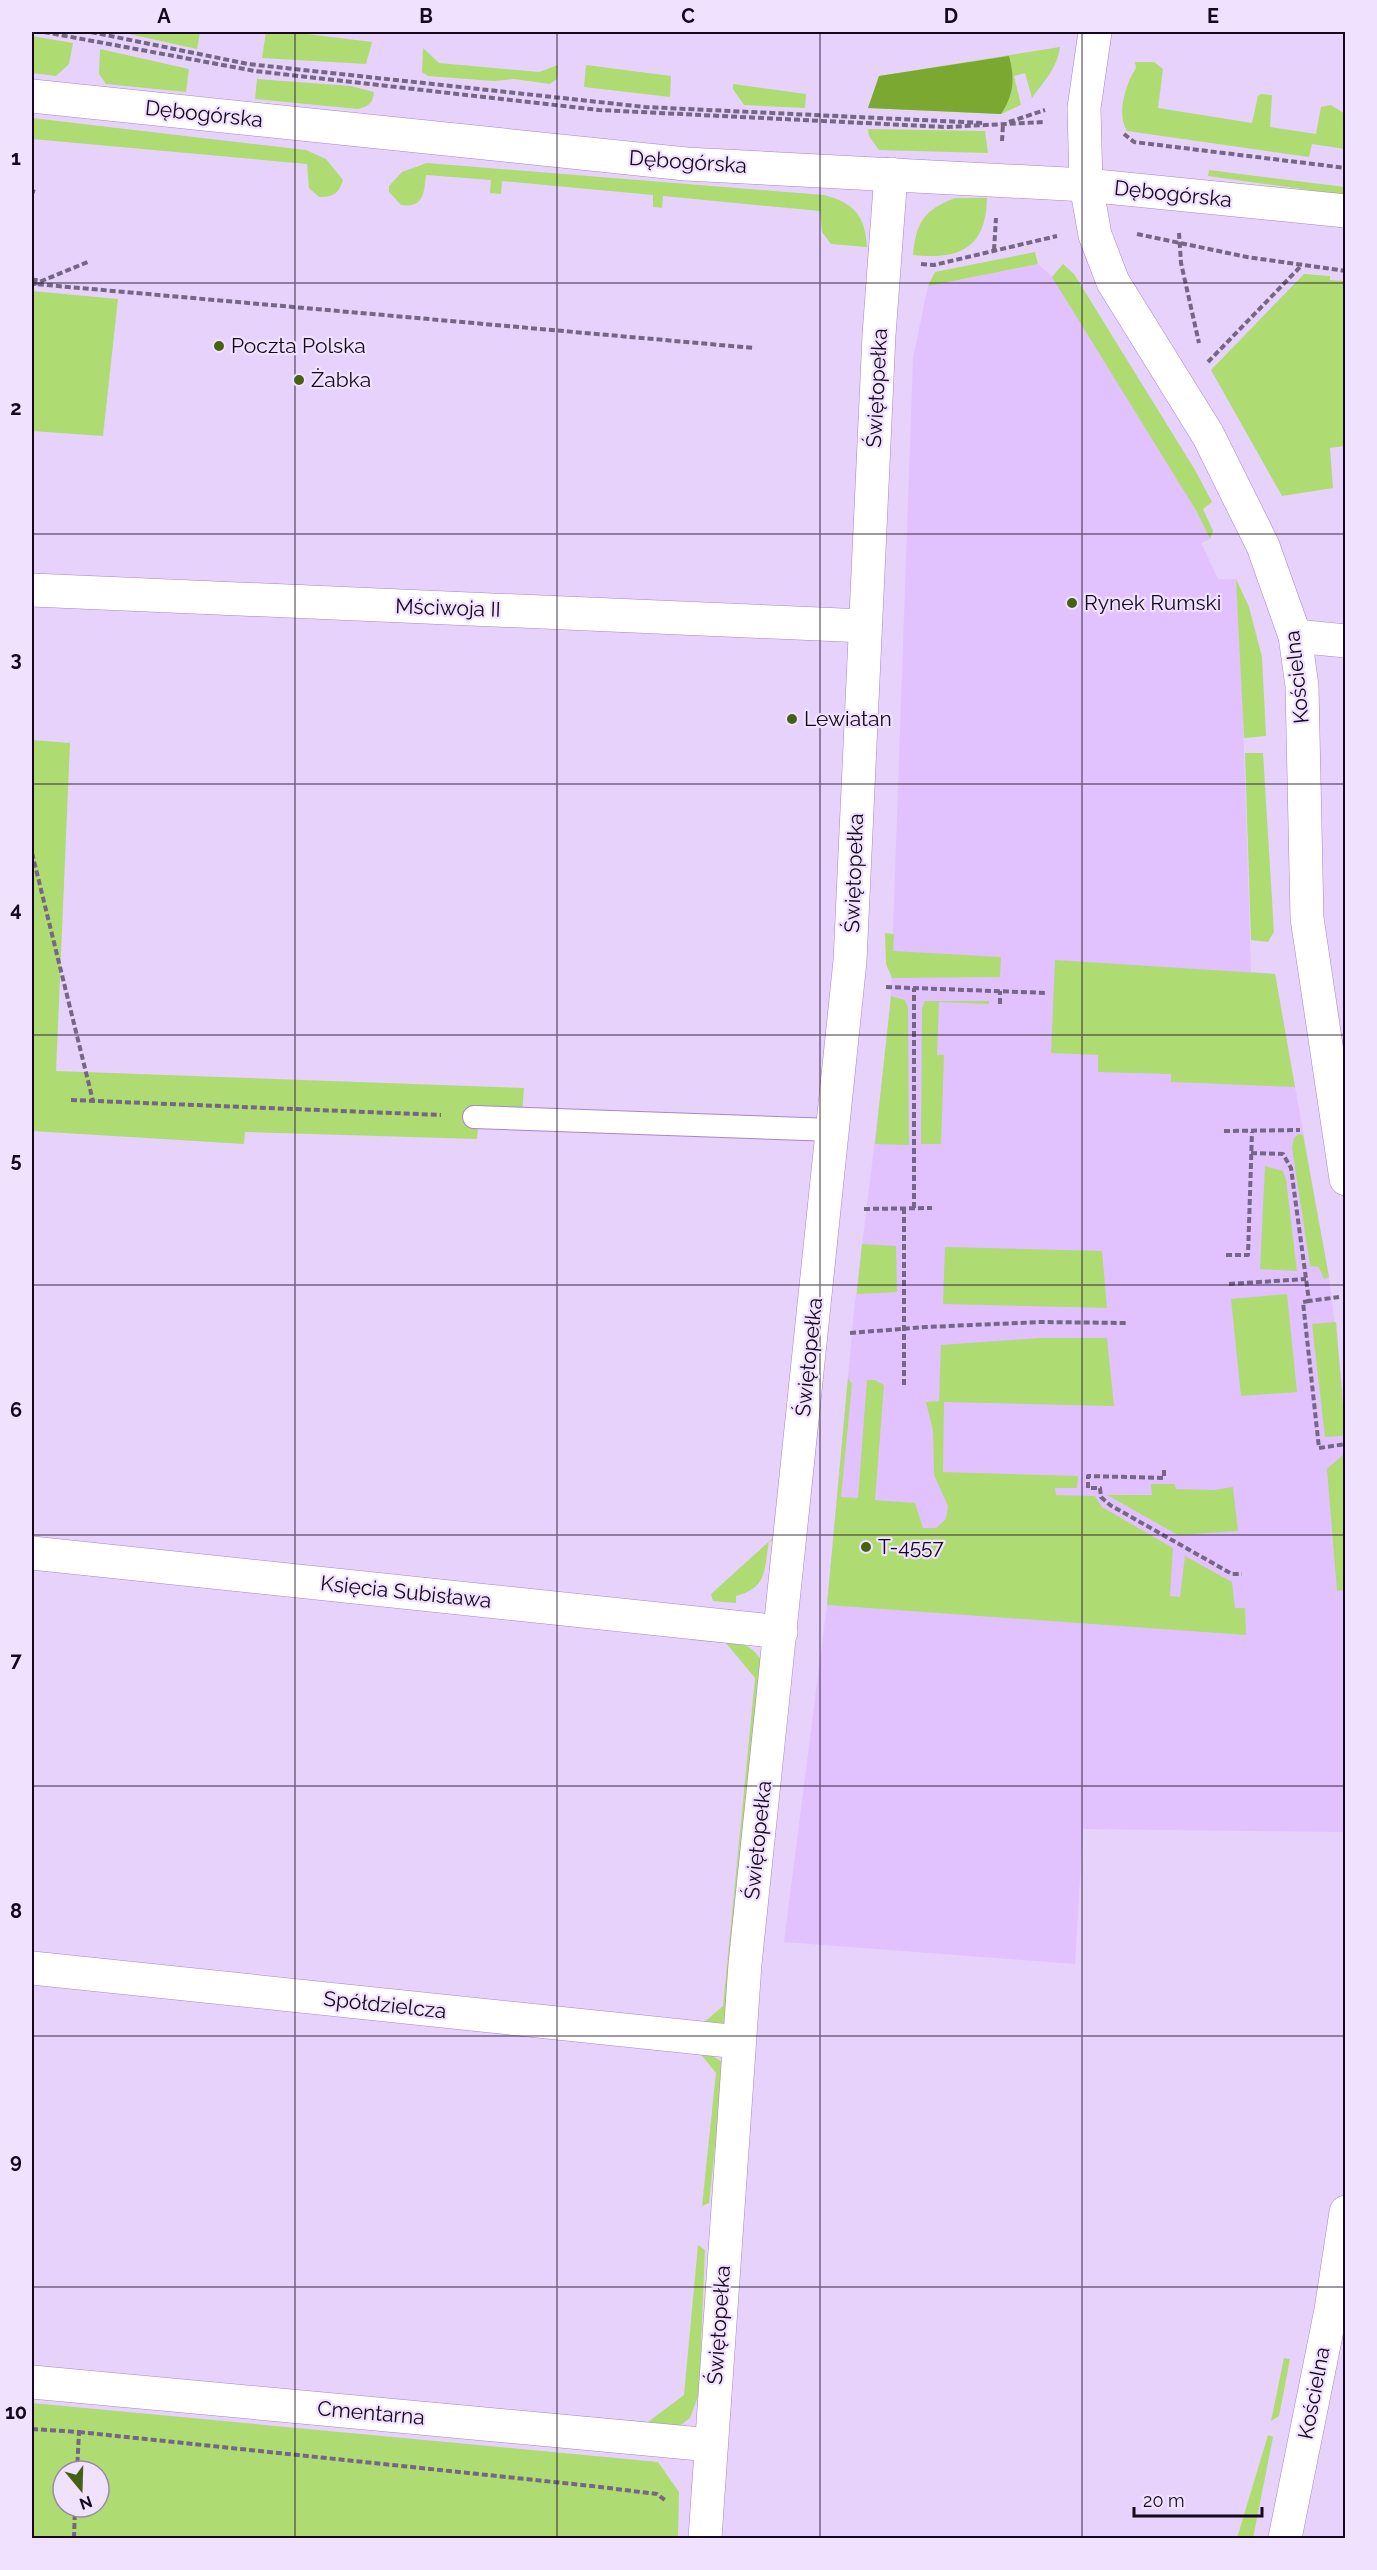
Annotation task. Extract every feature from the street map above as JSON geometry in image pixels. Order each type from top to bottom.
[{"type":"street","name":"Kościelna","points":[[1095,32],[1084,115],[1086,185],[1095,235],[1113,282],[1209,435],[1278,581],[1295,636],[1302,686],[1307,918],[1346,1179]]},
{"type":"street","name":"Dębogórska","points":[[32,96],[686,164],[1086,185],[1346,211]]},
{"type":"street","name":"Świętopełka","points":[[705,2538],[745,1964],[850,961],[879,335],[891,174]]},
{"type":"street","name":"Mściwoja II","points":[[32,590],[865,626]]},
{"type":"street","points":[[1295,636],[1346,640]]},
{"type":"street","name":"Księcia Subisława","points":[[32,1552],[781,1632]]},
{"type":"street","name":"Spółdzielcza","points":[[32,1968],[739,2042]]},
{"type":"street","name":"Kościelna","points":[[1285,2538],[1331,2310],[1346,2212]]},
{"type":"street","name":"Cmentarna","points":[[32,2382],[711,2445]]},
{"type":"lane","points":[[474,1117],[833,1130]]},
{"type":"path","points":[[44,32],[255,71],[599,110],[946,126],[1003,124],[1111,111],[1117,129],[1134,142],[1346,168]]},
{"type":"path","points":[[91,32],[248,64],[645,106],[1003,124],[1054,106],[1084,115]]},
{"type":"path","points":[[1178,242],[1199,344]]},
{"type":"path","points":[[34,282],[90,261]]},
{"type":"path","points":[[1201,356],[1204,367],[1302,265]]},
{"type":"path","points":[[34,282],[754,348]]},
{"type":"path","points":[[32,853],[93,1101]]},
{"type":"path","points":[[892,987],[1047,993]]},
{"type":"path","points":[[914,988],[914,1208]]},
{"type":"path","points":[[1000,991],[1000,1004]]},
{"type":"path","points":[[70,1100],[474,1117]]},
{"type":"path","points":[[1224,1131],[1302,1130]]},
{"type":"path","points":[[1226,1255],[1248,1255],[1252,1132]]},
{"type":"path","points":[[1251,1153],[1283,1154],[1291,1168],[1309,1301]]},
{"type":"path","points":[[904,1208],[904,1387]]},
{"type":"path","points":[[858,1209],[932,1208]]},
{"type":"path","points":[[1229,1284],[1306,1279]]},
{"type":"path","points":[[1339,1297],[1303,1302],[1316,1448],[1346,1444]]},
{"type":"path","points":[[843,1334],[904,1328],[1041,1322],[1127,1323]]},
{"type":"path","points":[[1164,1470],[1164,1478],[1088,1476],[1088,1488],[1100,1488],[1101,1497],[1110,1504],[1232,1574],[1242,1574]]},
{"type":"path","points":[[32,2429],[80,2432],[635,2491],[666,2498],[666,2508]]},
{"type":"path","points":[[78,2459],[80,2432]]},
{"type":"path","points":[[74,2538],[75,2519]]},
{"type":"shaded area","points":[[1038,264],[1058,282],[1197,512],[1210,539],[1201,543],[1218,579],[1236,579],[1240,627],[1251,972],[1275,974],[1329,1277],[1345,1408],[1345,1832],[1083,1829],[1075,1964],[784,1942],[827,1605],[854,1311],[890,1017],[913,358],[928,286]]},
{"type":"green space","points":[[120,32],[200,32],[197,49]]},
{"type":"green space","points":[[266,32],[290,32],[372,42],[366,64],[262,58]]},
{"type":"green space","points":[[32,36],[73,43],[69,64],[56,76],[32,73]]},
{"type":"green space","points":[[1060,47],[1053,68],[1032,98],[1025,73],[1014,76],[1021,105],[1001,114],[868,108],[879,76]]},
{"type":"green space","points":[[423,48],[439,63],[539,72],[558,65],[557,79],[550,84],[514,79],[494,81],[428,76],[422,72]]},
{"type":"green space","points":[[100,49],[189,69],[186,92],[106,84],[99,74]]},
{"type":"green space","points":[[1009,56],[1012,86],[1009,100],[1001,114],[868,108],[879,76]]},
{"type":"green space","points":[[1135,62],[1154,62],[1163,69],[1158,108],[1252,123],[1258,96],[1272,95],[1270,127],[1316,134],[1321,107],[1331,105],[1345,114],[1345,149],[1312,144],[1309,157],[1127,131],[1122,108],[1126,90],[1136,68]]},
{"type":"green space","points":[[586,65],[671,76],[670,97],[584,87]]},
{"type":"green space","points":[[257,79],[351,86],[374,92],[370,104],[358,109],[255,99]]},
{"type":"green space","points":[[733,84],[806,94],[805,108],[744,105],[733,89]]},
{"type":"green space","points":[[32,118],[306,150],[326,159],[343,180],[340,189],[335,194],[319,197],[309,188],[307,164],[32,139]]},
{"type":"green space","points":[[868,129],[985,131],[988,153],[879,150],[869,136]]},
{"type":"green space","points":[[427,163],[824,195],[843,202],[856,212],[864,226],[867,247],[831,244],[822,232],[820,211],[663,196],[662,208],[653,207],[653,195],[502,181],[501,194],[490,193],[491,180],[426,175],[423,193],[418,202],[401,205],[389,192],[389,186],[402,172]]},
{"type":"green space","points":[[1209,170],[1345,187],[1345,195],[1208,176]]},
{"type":"green space","points":[[955,198],[987,198],[982,229],[976,239],[957,252],[930,256],[913,255],[916,234],[924,219],[936,207]]},
{"type":"green space","points":[[1035,252],[1038,264],[928,286],[935,272]]},
{"type":"green space","points":[[1063,264],[1074,274],[1195,470],[1212,502],[1203,509],[1213,531],[1210,539],[1197,512],[1052,277]]},
{"type":"green space","points":[[1304,274],[1330,276],[1330,280],[1345,281],[1345,446],[1330,448],[1333,488],[1282,496],[1211,370]]},
{"type":"green space","points":[[32,291],[118,299],[103,436],[32,431]]},
{"type":"green space","points":[[1236,579],[1249,607],[1262,657],[1266,736],[1244,738]]},
{"type":"green space","points":[[32,740],[70,743],[56,1071],[524,1088],[521,1129],[478,1128],[477,1139],[245,1132],[244,1144],[32,1131]]},
{"type":"green space","points":[[1245,753],[1263,753],[1274,932],[1268,942],[1251,940]]},
{"type":"green space","points":[[885,933],[894,934],[893,951],[1001,957],[1000,977],[892,978],[886,964]]},
{"type":"green space","points":[[1055,960],[1275,974],[1295,1087],[1171,1082],[1171,1074],[1098,1072],[1098,1055],[1051,1053]]},
{"type":"green space","points":[[891,996],[905,1000],[908,1008],[909,1145],[875,1144]]},
{"type":"green space","points":[[925,1001],[989,1001],[989,1004],[939,1002],[937,1055],[944,1055],[941,1144],[921,1144],[922,1008]]},
{"type":"green space","points":[[1299,1134],[1303,1135],[1329,1277],[1324,1279],[1319,1267],[1310,1266],[1292,1148],[1294,1138]]},
{"type":"green space","points":[[1265,1166],[1283,1171],[1286,1179],[1297,1271],[1260,1269]]},
{"type":"green space","points":[[862,1244],[896,1246],[897,1292],[857,1294]]},
{"type":"green space","points":[[945,1247],[1102,1251],[1107,1308],[943,1304]]},
{"type":"green space","points":[[1287,1294],[1297,1392],[1241,1396],[1231,1299]]},
{"type":"green space","points":[[1336,1322],[1345,1432],[1342,1436],[1325,1437],[1312,1324]]},
{"type":"green space","points":[[1039,1338],[1107,1338],[1114,1406],[944,1402],[943,1472],[1078,1476],[1077,1488],[1055,1488],[1056,1495],[1095,1496],[1102,1507],[1173,1548],[1170,1596],[1180,1597],[1185,1556],[1232,1582],[1235,1608],[1245,1608],[1246,1635],[827,1605],[848,1378],[852,1384],[841,1497],[858,1498],[867,1380],[875,1380],[884,1385],[875,1500],[915,1503],[923,1528],[936,1528],[946,1519],[948,1506],[934,1475],[933,1431],[926,1402],[939,1401],[941,1345]]},
{"type":"green space","points":[[1345,1453],[1345,1590],[1337,1591],[1327,1469]]},
{"type":"green space","points":[[1151,1484],[1175,1484],[1176,1489],[1214,1490],[1233,1487],[1238,1531],[1178,1535],[1107,1495],[1152,1495]]},
{"type":"green space","points":[[776,1535],[780,1542],[769,1541]]},
{"type":"green space","points":[[769,1541],[763,1576],[754,1588],[736,1596],[736,1603],[713,1601],[711,1594]]},
{"type":"green space","points":[[702,1638],[730,1641],[746,1646],[759,1657],[764,1666],[726,2026],[702,2024],[723,2006],[755,1678],[726,1643],[691,1640]]},
{"type":"green space","points":[[700,2053],[711,2055],[724,2063],[709,2203],[702,2206],[716,2073]]},
{"type":"green space","points":[[698,2245],[705,2250],[699,2394],[690,2418],[678,2427],[432,2403],[648,2422],[684,2395]]},
{"type":"green space","points":[[1284,2358],[1290,2359],[1279,2416],[1271,2421]]},
{"type":"green space","points":[[32,2403],[658,2462],[679,2492],[678,2538],[32,2538]]},
{"type":"green space","points":[[1268,2435],[1273,2437],[1253,2538],[1237,2538]]},
{"type":"place","name":"Poczta Polska","points":[[219,346]]},
{"type":"place","name":"Żabka","points":[[299,380]]},
{"type":"place","name":"Rynek Rumski","points":[[1072,603]]},
{"type":"place","name":"Lewiatan","points":[[792,719]]},
{"type":"place","name":"T-4557","points":[[866,1547]]}]
